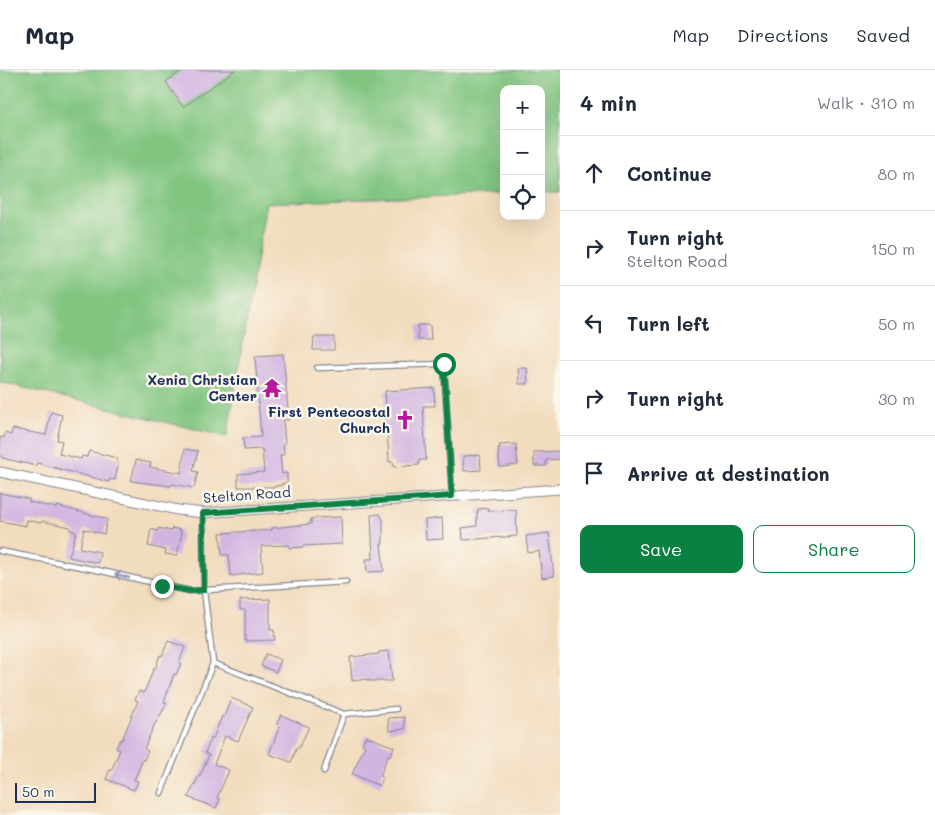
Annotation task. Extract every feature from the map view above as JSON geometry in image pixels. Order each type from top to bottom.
[{"type":"street","name":"Stelton Road","points":[[0,472],[178,510],[203,513],[560,489]]},
{"type":"lane","points":[[318,368],[444,364],[452,496]]},
{"type":"lane","points":[[161,793],[213,663],[204,590],[203,513]]},
{"type":"lane","points":[[0,551],[190,591],[346,582]]},
{"type":"lane","points":[[213,663],[344,714],[396,709]]},
{"type":"lane","points":[[324,771],[344,714]]},
{"type":"green space","points":[[0,70],[560,70],[560,192],[545,192],[545,85],[500,85],[500,194],[266,203],[227,437],[0,382]]},
{"type":"building","points":[[183,70],[235,70],[183,107],[166,82]]},
{"type":"building","points":[[418,325],[430,325],[431,340],[418,340]]},
{"type":"building","points":[[314,337],[334,337],[334,350],[313,350]]},
{"type":"building","name":"Xenia Christian Center","points":[[283,354],[289,420],[283,420],[285,444],[283,444],[284,455],[280,455],[282,474],[287,473],[287,483],[282,483],[282,485],[276,487],[238,487],[238,474],[264,472],[262,449],[244,450],[243,438],[261,437],[255,356]]},
{"type":"building","points":[[518,368],[527,368],[528,384],[519,384]]},
{"type":"building","name":"First Pentecostal Church","points":[[434,388],[435,406],[423,406],[426,460],[419,460],[419,465],[394,467],[393,462],[389,462],[385,391]]},
{"type":"building","points":[[51,412],[62,415],[57,440],[62,441],[59,454],[81,459],[82,456],[87,457],[89,451],[117,458],[118,466],[115,480],[110,479],[109,482],[37,463],[36,466],[0,456],[0,437],[4,438],[5,433],[11,435],[13,429],[46,435]]},
{"type":"building","points":[[516,444],[518,465],[500,467],[499,445]]},
{"type":"building","points":[[185,449],[198,451],[193,471],[198,472],[194,488],[172,484],[171,486],[131,481],[136,460],[151,463],[150,467],[181,473]]},
{"type":"building","points":[[560,451],[560,459],[546,460],[546,466],[534,466],[534,452]]},
{"type":"building","points":[[480,455],[481,470],[464,471],[463,456]]},
{"type":"building","points":[[0,493],[29,499],[29,502],[57,508],[57,506],[107,519],[104,534],[84,529],[80,548],[100,552],[98,563],[69,557],[76,532],[70,530],[70,527],[42,521],[41,523],[27,520],[26,526],[0,521]]},
{"type":"building","points":[[488,508],[488,511],[516,510],[517,536],[463,540],[462,528],[477,526],[478,509]]},
{"type":"building","points":[[380,514],[383,520],[383,544],[381,544],[384,571],[367,572],[366,559],[373,559],[371,515]]},
{"type":"building","points":[[341,517],[342,544],[289,548],[289,545],[261,546],[263,572],[231,576],[229,555],[222,555],[220,533],[272,530],[272,528],[311,524],[311,519],[314,518]]},
{"type":"building","points":[[442,518],[443,539],[426,540],[425,520]]},
{"type":"building","points":[[158,528],[171,531],[172,528],[181,530],[177,556],[165,554],[166,550],[148,546],[151,529],[158,531]]},
{"type":"building","points":[[549,533],[554,576],[542,578],[539,551],[528,553],[526,536]]},
{"type":"building","points":[[270,599],[270,630],[274,630],[275,640],[245,641],[245,610],[240,610],[240,600]]},
{"type":"building","points":[[168,641],[185,647],[179,663],[181,663],[176,675],[174,674],[164,702],[167,703],[155,723],[144,749],[148,751],[134,780],[138,781],[134,790],[106,779],[120,750],[116,748],[120,740],[122,740],[138,701],[135,700],[139,691],[144,693]]},
{"type":"building","points":[[389,651],[392,681],[368,681],[368,679],[352,681],[350,657]]},
{"type":"building","points":[[266,654],[281,660],[276,672],[261,666]]},
{"type":"building","points":[[231,698],[253,707],[238,741],[225,736],[214,764],[229,770],[217,798],[220,799],[216,808],[188,797],[200,776],[209,755],[205,753],[222,716],[224,717]]},
{"type":"building","points":[[281,715],[309,727],[299,748],[297,747],[291,762],[269,754],[280,726],[277,724]]},
{"type":"building","points":[[404,717],[405,729],[389,731],[388,718]]},
{"type":"building","points":[[366,736],[394,747],[390,756],[388,755],[380,776],[383,777],[380,786],[352,774],[365,746],[362,744]]},
{"type":"place","name":"Xenia Christian Center","points":[[272,388]]},
{"type":"place","name":"First Pentecostal Church","points":[[405,420]]},
{"type":"route","points":[[162,586],[190,591],[204,590],[203,513],[452,496],[444,364]]}]
